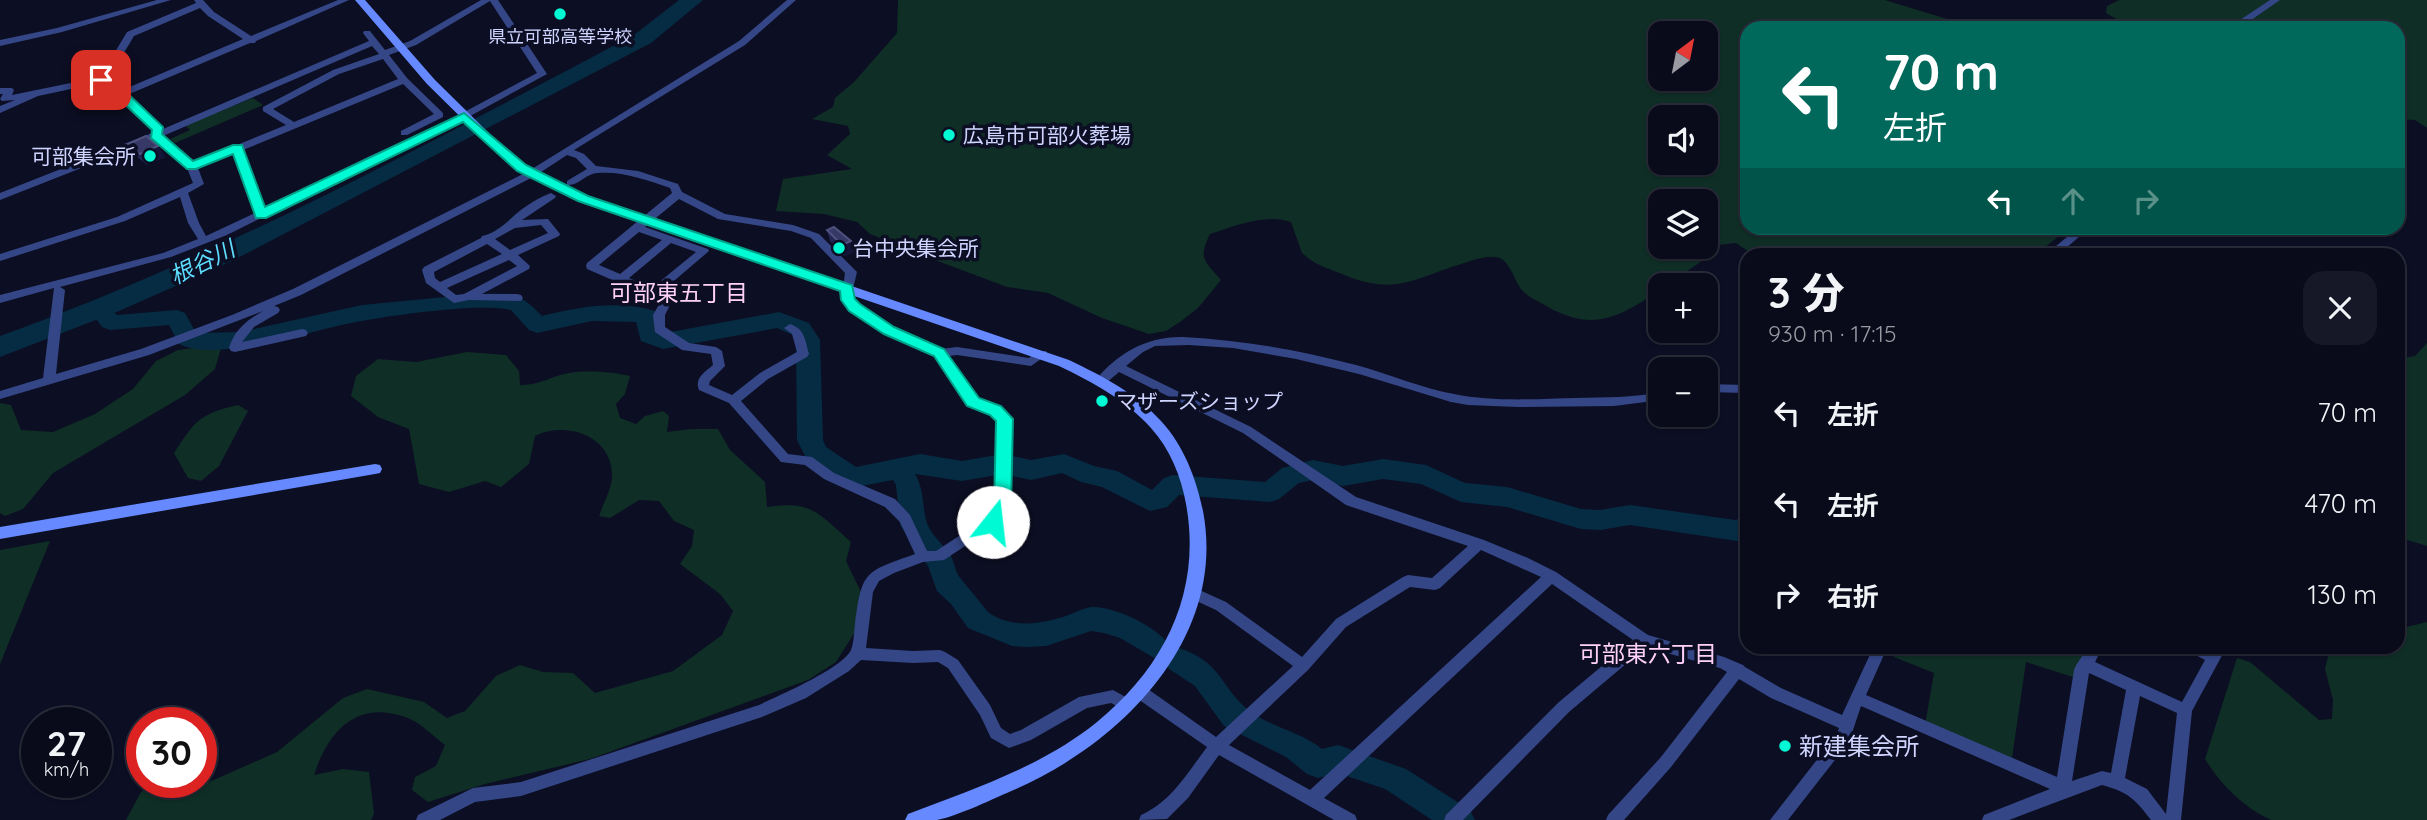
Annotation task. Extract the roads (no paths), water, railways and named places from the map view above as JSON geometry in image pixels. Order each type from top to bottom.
[{"type":"street","points":[[128,0],[128,12]]},
{"type":"street","points":[[0,43],[167,0]]},
{"type":"street","points":[[103,80],[114,93],[121,94],[345,0]]},
{"type":"street","points":[[360,0],[466,118],[526,171],[670,239],[704,251],[653,293]]},
{"type":"street","points":[[293,125],[266,109],[335,72],[401,48],[487,0]]},
{"type":"street","points":[[0,301],[59,293],[139,269],[234,235],[466,118],[542,74],[494,0]]},
{"type":"street","points":[[0,396],[176,341],[297,292],[566,151],[742,43],[792,0]]},
{"type":"street","points":[[2244,21],[2276,0]]},
{"type":"street","points":[[0,91],[9,90],[5,99],[103,80],[107,78],[115,57],[130,34],[200,2],[220,20],[252,41]]},
{"type":"street","points":[[368,33],[404,80],[440,115],[404,132]]},
{"type":"street","points":[[0,197],[156,135],[374,42]]},
{"type":"street","points":[[192,167],[404,80]]},
{"type":"street","points":[[0,110],[35,94]]},
{"type":"street","points":[[121,94],[158,130],[156,135]]},
{"type":"street","points":[[0,258],[121,219],[199,184],[192,167],[156,135]]},
{"type":"street","points":[[0,301],[167,255],[261,215],[409,142],[416,142]]},
{"type":"street","points":[[237,148],[261,215]]},
{"type":"street","points":[[566,151],[580,156],[593,169],[638,174],[674,186],[678,194],[722,217],[793,228],[815,236],[851,272],[846,288],[848,300],[855,308],[889,331],[939,353],[957,351],[1031,362],[1042,354]]},
{"type":"street","points":[[571,183],[593,169]]},
{"type":"street","points":[[181,191],[189,204],[193,223],[204,240]]},
{"type":"street","points":[[678,194],[591,266],[667,299],[659,315],[659,329],[686,347],[716,351],[719,366],[704,379],[703,387],[733,400],[785,459],[808,460],[830,477],[890,503],[905,519],[931,557]]},
{"type":"street","points":[[512,225],[521,215],[551,196]]},
{"type":"street","points":[[440,287],[555,234],[544,220],[512,225],[428,270],[430,280],[454,299],[517,298]]},
{"type":"street","points":[[642,224],[846,288],[1042,354],[1101,380],[1137,405],[1157,426],[1177,453],[1188,477],[1200,521],[1200,563],[1195,594],[1181,630],[1140,692],[1074,749],[986,794],[914,820]]},
{"type":"street","points":[[302,333],[235,348],[237,340],[249,324],[354,272],[411,233]]},
{"type":"street","points":[[2059,248],[2075,235]]},
{"type":"street","points":[[467,297],[525,266],[486,239]]},
{"type":"street","points":[[621,279],[670,239]]},
{"type":"street","points":[[49,380],[59,293]]},
{"type":"street","points":[[733,400],[764,376],[803,354],[797,332],[790,328]]},
{"type":"street","points":[[1101,380],[1129,357],[1152,343],[1179,340],[1257,347],[1471,401],[1574,402],[1648,399]]},
{"type":"street","points":[[424,820],[445,815],[472,795],[521,789],[762,710],[801,693],[844,667],[858,654],[866,591],[874,577],[889,569],[931,557],[999,516],[1003,508],[1004,419],[996,411],[973,402],[939,353]]},
{"type":"street","points":[[1118,367],[1247,430],[1308,473],[1366,508],[1479,544],[1551,576],[1644,640],[1724,663],[1776,693],[1841,722],[1847,722]]},
{"type":"street","points":[[1718,388],[1740,389]]},
{"type":"street","points":[[0,533],[374,469]]},
{"type":"street","points":[[1147,820],[1161,814],[1182,793],[1217,747],[1303,666],[1341,622],[1408,581],[1435,584],[1479,544]]},
{"type":"street","points":[[1311,799],[1551,576]]},
{"type":"street","points":[[1195,594],[1221,606],[1303,666]]},
{"type":"street","points":[[1455,817],[1564,707],[1644,640]]},
{"type":"street","points":[[858,654],[940,656],[953,664],[985,710],[996,733],[1009,741],[1027,735],[1084,702],[1113,696],[1126,705]]},
{"type":"street","points":[[1779,820],[1844,737],[1847,722],[1877,654]]},
{"type":"street","points":[[2089,666],[2087,663],[2092,654]]},
{"type":"street","points":[[2171,820],[2174,817],[2185,709],[2215,654]]},
{"type":"street","points":[[2068,789],[2064,781],[2081,670],[2089,666]]},
{"type":"street","points":[[2089,666],[2185,709]]},
{"type":"street","points":[[1614,820],[1666,762],[1738,669]]},
{"type":"street","points":[[2117,782],[2134,687]]},
{"type":"street","points":[[1140,692],[1217,747],[1349,820]]},
{"type":"street","points":[[1858,698],[2068,789]]},
{"type":"street","points":[[1990,820],[2102,778],[2141,794],[2161,820]]},
{"type":"water","name":"根谷川","points":[[679,0],[703,0],[651,43],[230,262],[119,311],[0,357],[0,336],[162,271],[322,197],[634,35]]},
{"type":"waterway","points":[[101,310],[110,322],[177,318],[187,338],[193,341],[240,340],[362,313],[476,301],[518,304],[537,325],[578,316],[633,313],[647,316],[649,335],[663,341],[779,320],[801,329],[808,340],[810,440],[816,453],[843,474],[856,477],[895,469]]},
{"type":"waterway","points":[[895,469],[920,463],[962,471],[1003,464],[1031,470],[1064,463],[1090,475],[1108,478],[1150,501],[1158,500],[1173,485],[1270,492],[1291,475],[1313,470],[1343,476],[1383,469],[1426,475],[1461,492],[1507,497],[1581,519],[1600,520],[1630,515],[1740,530]]},
{"type":"waterway","points":[[895,469],[902,473],[909,485],[913,525],[940,562],[947,583],[961,596],[978,620],[1012,634],[1026,635],[1046,634],[1091,619],[1129,629],[1156,647]]},
{"type":"waterway","points":[[1179,660],[1205,677],[1235,717],[1247,725],[1297,747],[1318,764],[1338,759],[1395,779],[1459,820]]},
{"type":"place","name":"県立可部高等学校","points":[[560,14]]},
{"type":"place","name":"広島市可部火葬場","points":[[949,135]]},
{"type":"place","name":"可部集会所","points":[[150,156]]},
{"type":"place","name":"台中央集会所","points":[[839,248]]},
{"type":"place","name":"マザーズショップ","points":[[1102,401]]},
{"type":"place","name":"新建集会所","points":[[1785,746]]},
{"type":"district","name":"可部東五丁目","points":[[679,292]]},
{"type":"district","name":"可部東六丁目","points":[[1648,653]]}]
